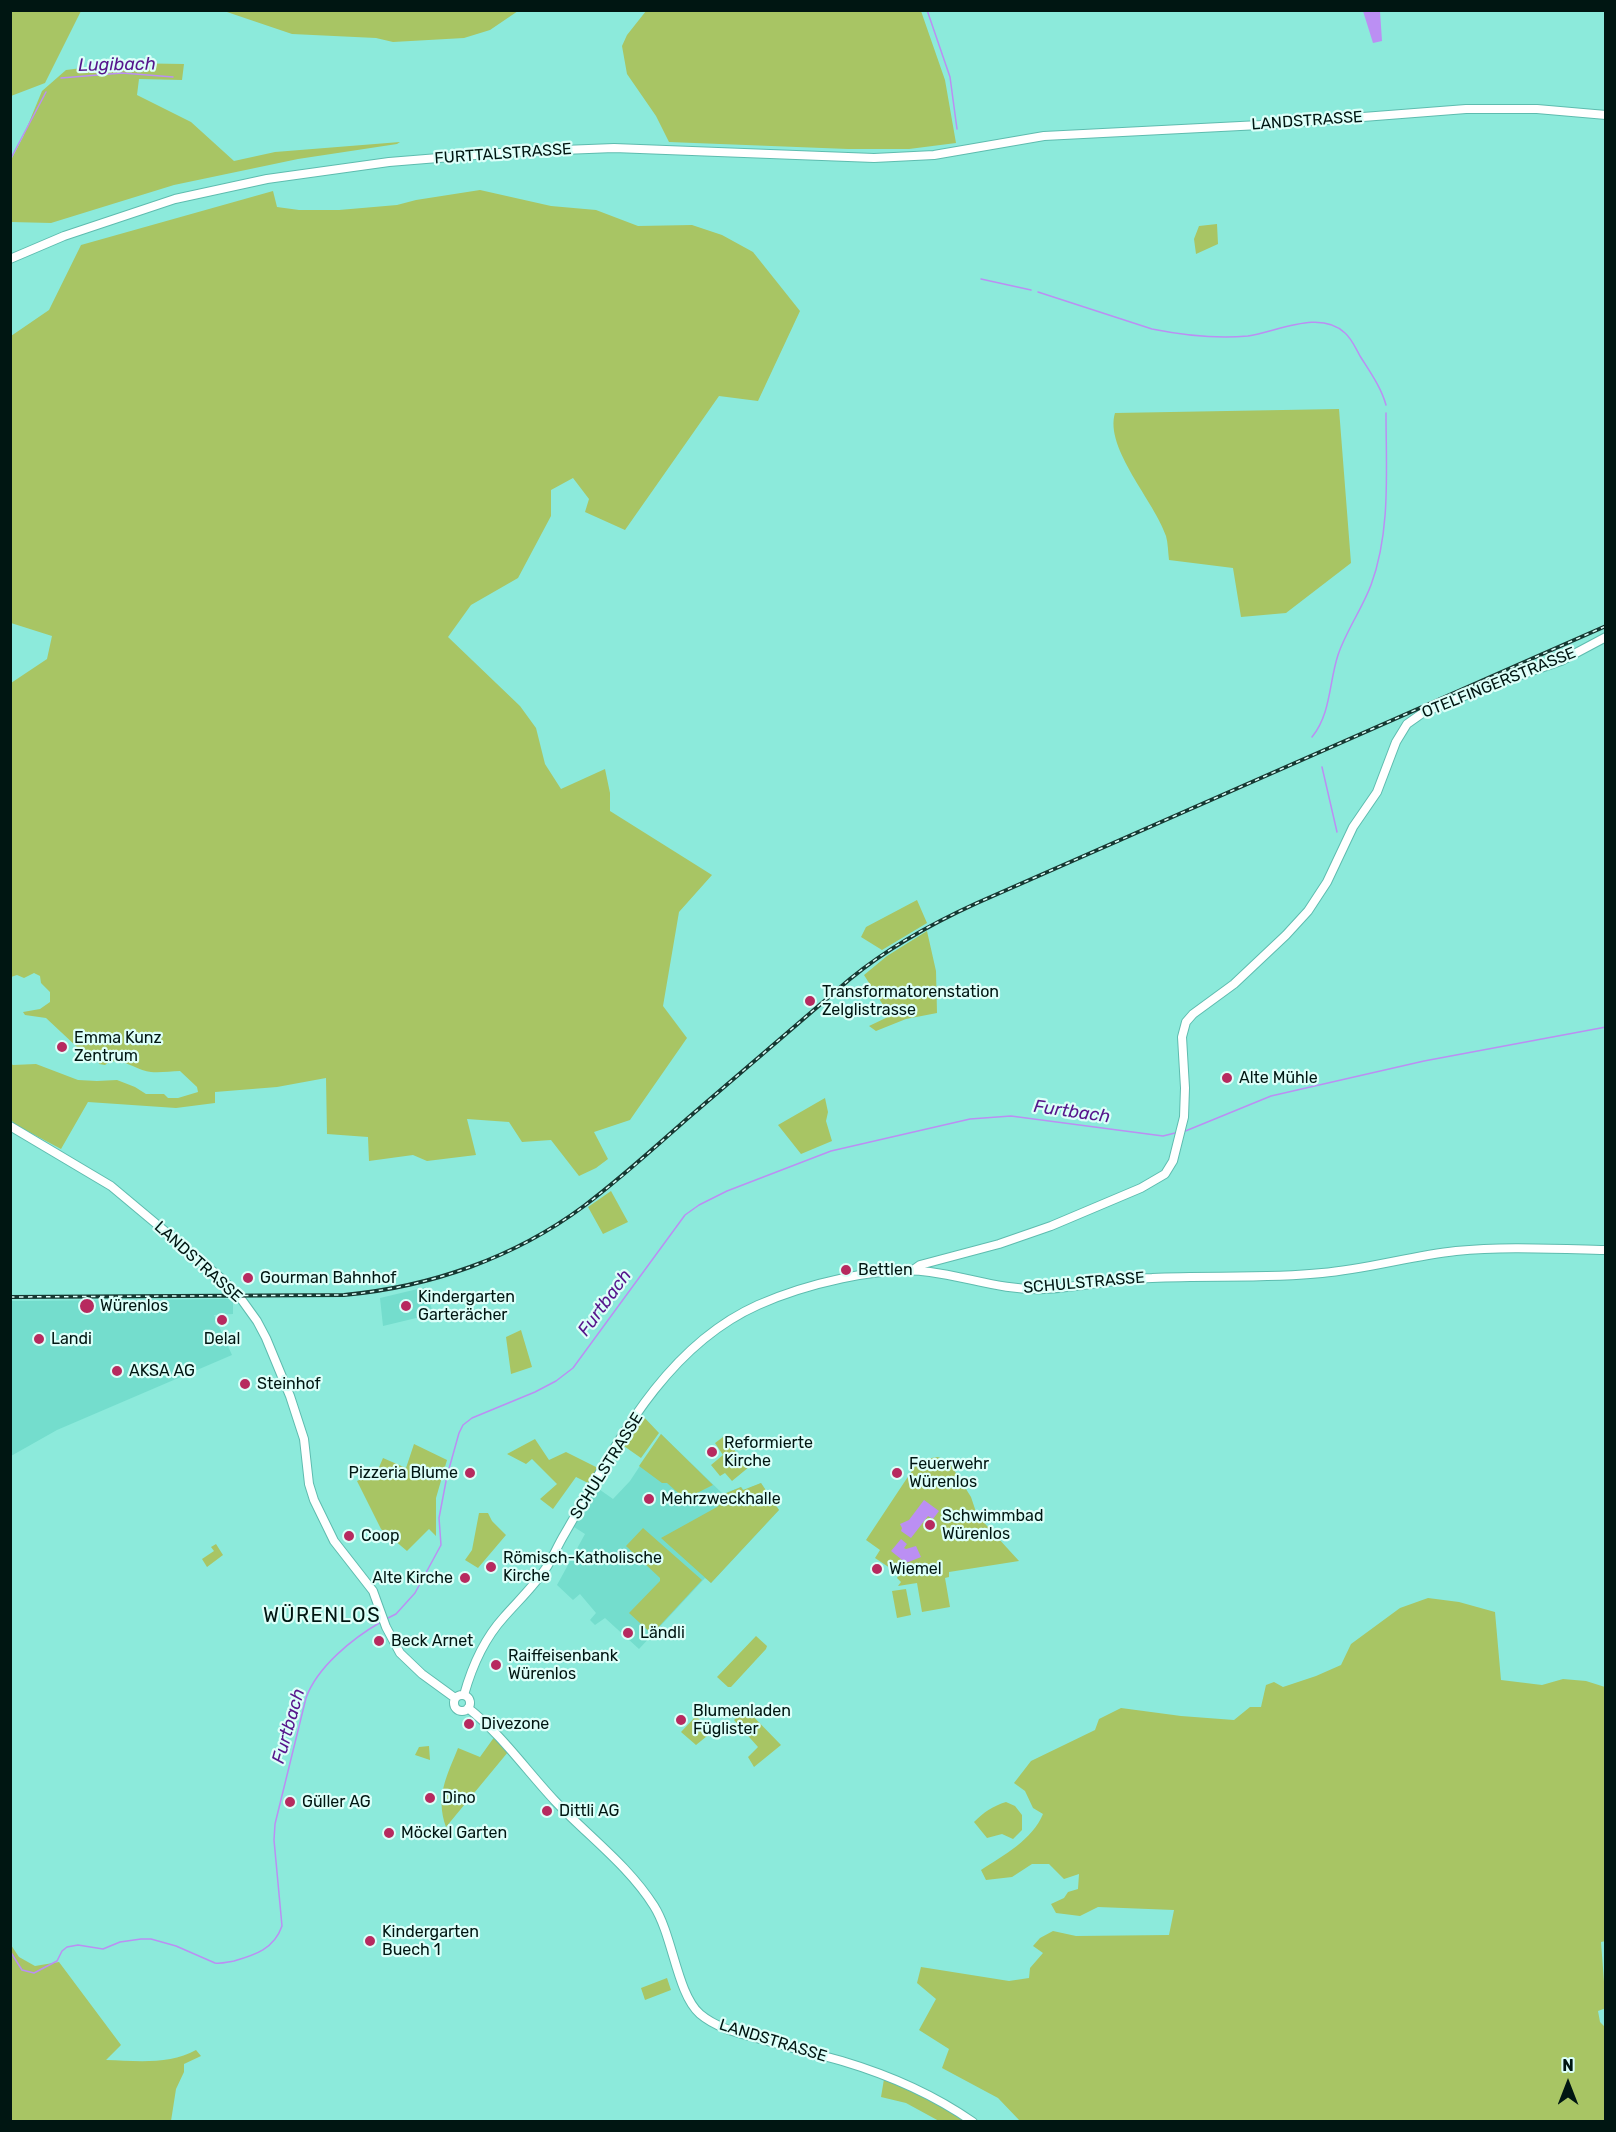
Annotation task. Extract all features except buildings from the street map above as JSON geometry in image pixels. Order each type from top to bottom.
[{"type":"main road","name":"LANDSTRASSE","points":[[1008,141],[1044,136],[1260,125],[1466,109],[1537,109],[1605,115]]},
{"type":"main road","name":"FURTTALSTRASSE","points":[[10,260],[64,236],[175,199],[267,179],[389,162],[512,152],[614,148],[874,158],[910,157],[950,153],[1008,141]]},
{"type":"main road","name":"OTELFINGERSTRASSE","points":[[913,1270],[920,1265],[1028,1235],[1141,1188],[1162,1176],[1170,1168],[1184,1117],[1182,1037],[1186,1022],[1193,1014],[1234,984],[1308,911],[1328,882],[1353,827],[1377,792],[1396,742],[1407,724],[1424,712],[1560,661],[1605,637]]},
{"type":"main road","name":"LANDSTRASSE","points":[[10,1126],[103,1180],[227,1283],[239,1296],[266,1338],[290,1396],[304,1439],[309,1484],[334,1541],[373,1591],[383,1620],[400,1653],[422,1674],[455,1698]]},
{"type":"main road","name":"SCHULSTRASSE","points":[[464,1695],[487,1638],[547,1567],[615,1446],[676,1365],[713,1330],[737,1316],[784,1295],[860,1276],[913,1270],[1007,1288],[1034,1290],[1147,1278],[1250,1277],[1325,1273],[1443,1253],[1497,1249],[1605,1250]]},
{"type":"main road","points":[[464,1695],[470,1700],[468,1708],[462,1711],[456,1709],[453,1704],[455,1698],[464,1695]]},
{"type":"main road","name":"LANDSTRASSE","points":[[468,1708],[485,1721],[555,1801],[599,1845],[622,1864],[642,1889],[665,1926],[686,1994],[699,2013],[732,2031],[844,2062],[899,2081],[933,2097],[974,2121]]},
{"type":"shaded area","points":[[518,10],[490,30],[464,38],[393,42],[376,38],[292,34],[224,11]]},
{"type":"shaded area","points":[[10,11],[81,11],[45,83],[11,96]]},
{"type":"shaded area","points":[[646,11],[921,11],[945,80],[956,143],[909,149],[848,149],[669,142],[656,116],[627,74],[622,46],[627,35]]},
{"type":"shaded area","points":[[1363,11],[1380,11],[1382,41],[1373,43]]},
{"type":"shaded area","points":[[122,63],[184,64],[182,80],[139,79],[137,95],[191,122],[234,161],[275,152],[400,142],[298,159],[174,185],[51,223],[11,222],[11,160],[42,91],[66,70]]},
{"type":"shaded area","points":[[480,190],[551,206],[596,210],[638,226],[692,225],[722,235],[753,252],[800,311],[758,401],[719,396],[625,530],[585,512],[589,499],[573,478],[551,490],[551,516],[518,578],[471,605],[448,637],[520,706],[536,728],[545,764],[561,789],[605,769],[610,793],[610,811],[712,875],[679,912],[663,1006],[687,1038],[630,1120],[594,1132],[608,1159],[579,1176],[551,1140],[522,1142],[509,1122],[467,1119],[476,1155],[427,1161],[413,1155],[369,1161],[368,1137],[327,1134],[326,1078],[277,1087],[215,1092],[215,1103],[176,1108],[88,1102],[61,1149],[14,1124],[11,1119],[10,1063],[13,1065],[36,1064],[78,1080],[117,1080],[146,1094],[164,1094],[168,1098],[178,1098],[198,1092],[197,1087],[180,1071],[151,1072],[116,1061],[105,1065],[99,1064],[97,1053],[77,1047],[46,1018],[25,1015],[23,1012],[40,1009],[50,1002],[50,992],[41,983],[40,976],[34,973],[24,978],[17,975],[11,977],[11,683],[47,659],[52,636],[11,623],[11,336],[49,310],[81,245],[273,191],[277,207],[299,210],[339,210],[397,205]]},
{"type":"shaded area","points":[[1217,224],[1218,244],[1196,254],[1194,239],[1199,226]]},
{"type":"shaded area","points":[[1339,409],[1351,563],[1286,613],[1241,617],[1233,568],[1169,560],[1167,539],[1160,522],[1132,475],[1117,442],[1114,427],[1115,413]]},
{"type":"shaded area","points":[[917,900],[927,923],[882,950],[861,937],[866,927]]},
{"type":"shaded area","points":[[927,931],[936,971],[937,1013],[906,1019],[876,1031],[869,1026],[890,1016],[864,975],[887,956]]},
{"type":"shaded area","points":[[825,1098],[828,1112],[826,1121],[832,1141],[801,1154],[778,1125]]},
{"type":"shaded area","points":[[611,1191],[628,1222],[603,1234],[588,1207]]},
{"type":"shaded area","name":"Kindergarten Garterächer","points":[[426,1287],[433,1314],[383,1326],[380,1298]]},
{"type":"shaded area","points":[[233,1299],[233,1314],[214,1315],[232,1355],[57,1430],[11,1456],[11,1301]]},
{"type":"shaded area","points":[[521,1330],[532,1367],[511,1374],[506,1337]]},
{"type":"shaded area","points":[[642,1415],[659,1433],[641,1458],[621,1444]]},
{"type":"shaded area","points":[[661,1434],[723,1494],[741,1487],[744,1490],[761,1483],[779,1510],[711,1583],[705,1578],[639,1649],[605,1618],[595,1625],[590,1620],[596,1613],[580,1594],[573,1600],[557,1585],[585,1534],[574,1527],[596,1487],[613,1499],[630,1481]]},
{"type":"shaded area","points":[[661,1434],[713,1485],[685,1499],[667,1483],[662,1483],[639,1466]]},
{"type":"shaded area","points":[[723,1437],[749,1467],[732,1481],[725,1473],[720,1476],[711,1465],[723,1455],[715,1443]]},
{"type":"shaded area","points":[[535,1439],[549,1460],[566,1452],[598,1468],[590,1484],[576,1477],[553,1509],[540,1499],[557,1484],[532,1459],[526,1464],[507,1454]]},
{"type":"shaded area","points":[[414,1444],[447,1460],[436,1498],[436,1536],[429,1529],[407,1551],[381,1529],[357,1481],[377,1472],[383,1458],[406,1468]]},
{"type":"shaded area","name":"Schwimmbad Würenlos","points":[[938,1457],[949,1462],[971,1497],[977,1515],[1019,1561],[949,1572],[949,1577],[945,1578],[950,1607],[922,1612],[917,1583],[898,1586],[901,1582],[897,1578],[899,1574],[875,1558],[880,1550],[866,1540],[919,1460]]},
{"type":"shaded area","points":[[761,1483],[779,1510],[711,1583],[661,1538],[717,1507],[722,1502],[719,1496],[741,1487],[743,1490]]},
{"type":"shaded area","points":[[924,1500],[939,1511],[933,1519],[928,1516],[911,1538],[901,1531],[900,1524],[909,1520]]},
{"type":"shaded area","points":[[479,1513],[488,1513],[492,1521],[506,1535],[478,1568],[465,1560],[472,1550]]},
{"type":"shaded area","points":[[643,1528],[702,1580],[652,1634],[629,1613],[660,1581],[660,1578],[626,1546]]},
{"type":"shaded area","points":[[901,1539],[907,1544],[904,1548],[906,1549],[916,1546],[921,1557],[906,1563],[891,1551]]},
{"type":"shaded area","points":[[216,1544],[223,1555],[207,1567],[202,1559],[214,1551],[211,1547]]},
{"type":"shaded area","points":[[906,1589],[911,1615],[897,1618],[892,1591]]},
{"type":"shaded area","points":[[1428,1598],[1459,1602],[1495,1612],[1501,1680],[1542,1685],[1563,1679],[1586,1681],[1605,1687],[1606,1941],[1601,1942],[1606,2008],[1598,2011],[1600,2022],[1605,2027],[1605,2121],[1020,2121],[998,2098],[942,2068],[949,2049],[919,2030],[936,1999],[917,1983],[921,1967],[1009,1981],[1029,1978],[1030,1968],[1043,1953],[1033,1946],[1040,1938],[1053,1931],[1076,1936],[1169,1935],[1174,1910],[1098,1907],[1080,1916],[1056,1913],[1051,1904],[1064,1898],[1068,1892],[1078,1889],[1079,1874],[1064,1879],[1049,1864],[1032,1864],[1012,1877],[986,1880],[981,1870],[1025,1839],[1043,1814],[1033,1808],[1025,1791],[1014,1783],[1031,1761],[1095,1730],[1099,1719],[1121,1708],[1234,1720],[1250,1707],[1261,1707],[1266,1685],[1274,1682],[1283,1687],[1341,1665],[1351,1644],[1400,1608]]},
{"type":"shaded area","points":[[756,1636],[767,1646],[766,1649],[731,1687],[728,1687],[717,1677]]},
{"type":"shaded area","points":[[746,1709],[781,1745],[754,1767],[748,1757],[758,1747],[734,1720]]},
{"type":"shaded area","points":[[696,1716],[712,1732],[696,1745],[681,1732]]},
{"type":"shaded area","points":[[495,1736],[508,1752],[446,1827],[442,1796],[446,1777],[458,1748],[480,1757]]},
{"type":"shaded area","points":[[429,1746],[430,1760],[415,1755],[419,1747]]},
{"type":"shaded area","points":[[1006,1802],[1015,1806],[1022,1815],[1022,1830],[1013,1839],[1002,1834],[987,1838],[974,1822],[997,1805]]},
{"type":"shaded area","points":[[11,1945],[19,1957],[35,1966],[59,1962],[121,2045],[106,2060],[164,2060],[196,2050],[201,2056],[184,2064],[184,2072],[176,2089],[171,2121],[11,2121]]},
{"type":"shaded area","points":[[667,1978],[671,1990],[645,2000],[641,1988]]},
{"type":"shaded area","points":[[884,2079],[913,2090],[969,2121],[939,2121],[906,2103],[881,2097]]},
{"type":"waterway","points":[[927,10],[950,77],[957,129]]},
{"type":"waterway","name":"Lugibach","points":[[61,78],[122,73],[173,77]]},
{"type":"waterway","name":"Lugibach","points":[[10,160],[46,92]]},
{"type":"waterway","points":[[981,279],[1031,290]]},
{"type":"waterway","points":[[1038,292],[1152,329],[1188,335],[1248,336],[1311,322],[1335,326],[1352,341],[1378,386],[1386,405]]},
{"type":"waterway","points":[[1312,737],[1323,718],[1341,646],[1371,585],[1382,543],[1387,478],[1386,413]]},
{"type":"waterway","points":[[1322,767],[1337,832]]},
{"type":"waterway","name":"Furtbach","points":[[1183,1132],[1271,1096],[1424,1061],[1606,1027]]},
{"type":"waterway","name":"Furtbach","points":[[388,1618],[396,1614],[415,1593],[441,1545],[439,1518],[447,1476],[463,1425],[472,1418],[535,1392],[556,1381],[573,1368],[685,1215],[699,1205],[727,1191],[831,1151],[970,1119],[1011,1116],[1163,1136],[1175,1133]]},
{"type":"waterway","name":"Furtbach","points":[[10,1951],[22,1970],[34,1973],[57,1961],[67,1947],[78,1945],[103,1949],[120,1942],[151,1939],[176,1946],[215,1963],[234,1961],[269,1946],[279,1934],[282,1926],[274,1840],[275,1824],[306,1698],[318,1675],[337,1654],[381,1622]]},
{"type":"railway","points":[[10,1297],[344,1295],[408,1285],[470,1267],[500,1255],[557,1224],[597,1196],[850,979],[911,937],[977,903],[1606,626]]},
{"type":"place","name":"Transformatorenstation Zelglistrasse","points":[[810,1001]]},
{"type":"place","name":"Emma Kunz Zentrum","points":[[62,1047]]},
{"type":"place","name":"Alte Mühle","points":[[1227,1078]]},
{"type":"place","name":"Bettlen","points":[[846,1270]]},
{"type":"place","name":"Gourman Bahnhof","points":[[248,1278]]},
{"type":"place","name":"Würenlos","points":[[87,1306]]},
{"type":"place","name":"Kindergarten Garterächer","points":[[406,1306]]},
{"type":"place","name":"Delal","points":[[222,1320]]},
{"type":"place","name":"Landi","points":[[39,1339]]},
{"type":"place","name":"AKSA AG","points":[[117,1371]]},
{"type":"place","name":"Steinhof","points":[[245,1384]]},
{"type":"place","name":"Reformierte Kirche","points":[[712,1452]]},
{"type":"place","name":"Pizzeria Blume","points":[[470,1473]]},
{"type":"place","name":"Feuerwehr Würenlos","points":[[897,1473]]},
{"type":"place","name":"Mehrzweckhalle","points":[[649,1499]]},
{"type":"place","name":"Schwimmbad Würenlos","points":[[930,1525]]},
{"type":"place","name":"Coop","points":[[349,1536]]},
{"type":"place","name":"Römisch-Katholische Kirche","points":[[491,1567]]},
{"type":"place","name":"Wiemel","points":[[877,1569]]},
{"type":"place","name":"Alte Kirche","points":[[465,1578]]},
{"type":"place","name":"Ländli","points":[[628,1633]]},
{"type":"place","name":"Beck Arnet","points":[[379,1641]]},
{"type":"place","name":"Raiffeisenbank Würenlos","points":[[496,1665]]},
{"type":"place","name":"Blumenladen Füglister","points":[[681,1720]]},
{"type":"place","name":"Divezone","points":[[469,1724]]},
{"type":"place","name":"Dino","points":[[430,1798]]},
{"type":"place","name":"Güller AG","points":[[290,1802]]},
{"type":"place","name":"Dittli AG","points":[[547,1811]]},
{"type":"place","name":"Möckel Garten","points":[[389,1833]]},
{"type":"place","name":"Kindergarten Buech 1","points":[[370,1941]]},
{"type":"district","name":"WÜRENLOS","points":[[322,1616]]}]
